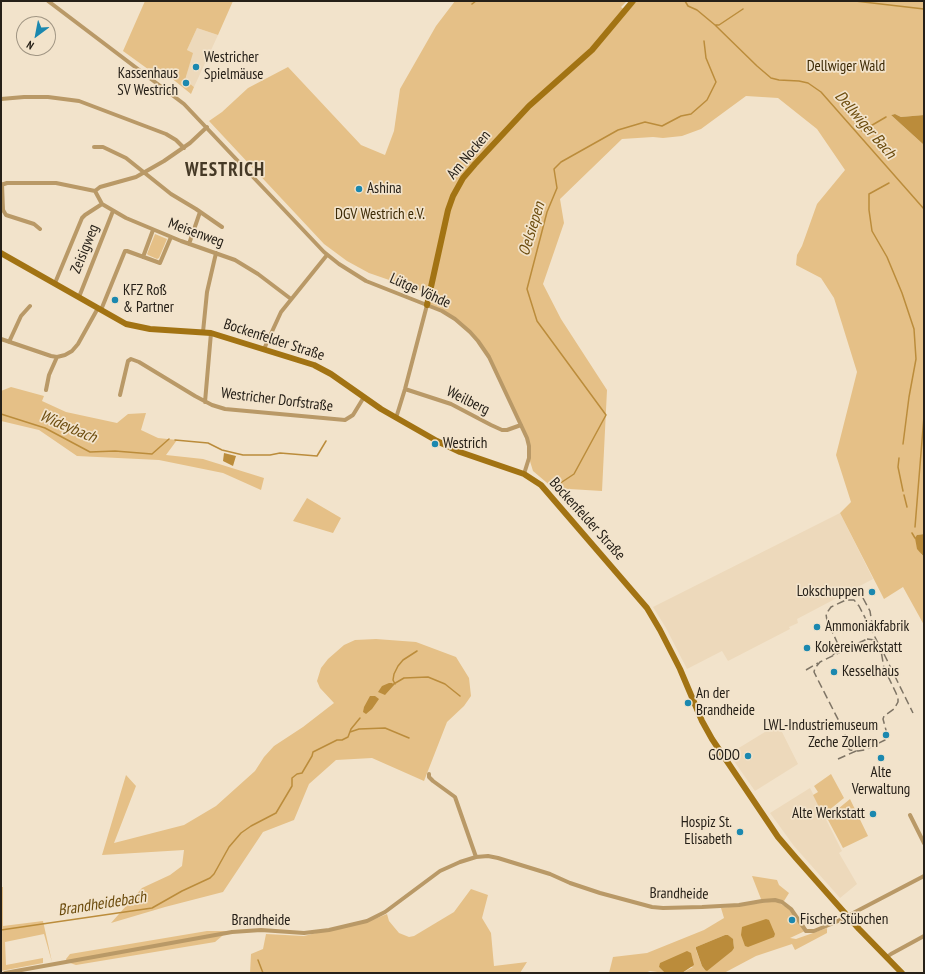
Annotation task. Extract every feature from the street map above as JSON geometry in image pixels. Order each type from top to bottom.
[{"type":"main road","name":"Am Nocken","points":[[427,305],[448,210],[453,196],[463,178],[530,106],[592,50],[634,1]]},
{"type":"main road","name":"Bockenfelder Straße","points":[[1,254],[126,324],[141,328],[211,333],[321,368],[396,418],[452,449],[524,474],[538,482],[647,608],[680,669],[702,721],[712,739],[788,849],[902,973]]},
{"type":"street","name":"Lütge Vöhde","points":[[48,1],[184,104],[327,255],[347,270],[366,280],[442,311],[455,319],[470,332],[489,357],[521,425],[529,446],[529,458],[524,474]]},
{"type":"street","points":[[1,99],[48,97],[79,101],[166,134],[176,140],[184,148]]},
{"type":"street","points":[[40,229],[34,224],[6,215],[3,210],[2,185],[7,183],[56,183],[94,192],[100,187],[136,177],[164,162],[184,148],[207,127]]},
{"type":"street","points":[[94,147],[103,147],[120,154],[133,162],[144,173],[171,194],[222,227]]},
{"type":"street","name":"Meisenweg","points":[[94,192],[102,204],[113,211],[136,223],[216,253],[247,267],[291,299]]},
{"type":"street","points":[[55,283],[82,218],[102,204]]},
{"type":"street","name":"Zeisigweg","points":[[79,297],[113,211]]},
{"type":"street","points":[[189,244],[200,212]]},
{"type":"street","points":[[143,257],[153,230]]},
{"type":"street","points":[[1,339],[57,357],[68,353],[75,348],[100,309],[125,251],[160,263],[171,237]]},
{"type":"street","points":[[203,332],[207,292],[216,253]]},
{"type":"street","points":[[264,349],[281,312],[327,255]]},
{"type":"street","name":"Am Nocken","points":[[396,418],[427,305]]},
{"type":"street","points":[[9,342],[21,316],[30,306]]},
{"type":"street","points":[[206,402],[211,333]]},
{"type":"street","points":[[46,390],[49,375],[57,357]]},
{"type":"street","name":"Westricher Dorfstraße","points":[[120,395],[128,360],[131,359],[139,362],[206,402],[239,411],[345,420],[353,415],[364,398]]},
{"type":"street","name":"Weilberg","points":[[405,389],[451,404],[502,430],[507,430],[521,425]]},
{"type":"street","points":[[429,774],[429,777],[437,785],[455,797],[476,857]]},
{"type":"street","points":[[910,815],[924,843]]},
{"type":"street","name":"Brandheide","points":[[5,973],[232,932],[261,930],[304,934],[367,921],[385,912],[440,871],[476,857],[488,856],[550,874],[570,883],[600,893],[652,907],[663,908],[739,905],[776,900],[787,904],[806,931],[814,931],[848,915]]},
{"type":"street","points":[[848,915],[924,876]]},
{"type":"street","points":[[887,957],[924,936]]},
{"type":"shaded area","name":"Westricher Spielmäuse","points":[[197,28],[218,35],[194,87],[185,81],[192,53],[187,50]]},
{"type":"shaded area","points":[[895,114],[901,117],[924,115],[924,145],[891,115]]},
{"type":"shaded area","points":[[224,453],[236,456],[233,466],[223,461]]},
{"type":"shaded area","points":[[840,513],[873,579],[797,619],[798,623],[789,627],[790,629],[728,661],[722,651],[687,669],[666,628],[653,607]]},
{"type":"shaded area","points":[[924,534],[924,557],[917,549],[915,538],[917,535]]},
{"type":"shaded area","points":[[389,683],[394,685],[385,695],[378,692],[382,686]]},
{"type":"shaded area","points":[[370,696],[375,696],[379,699],[372,709],[366,714],[363,712],[364,707]]},
{"type":"shaded area","points":[[778,724],[798,764],[755,791],[729,754]]},
{"type":"shaded area","points":[[810,788],[842,851],[839,853],[857,884],[840,898],[794,846],[770,813]]},
{"type":"shaded area","points":[[766,919],[769,920],[775,934],[774,937],[748,947],[745,946],[741,935],[742,927]]},
{"type":"shaded area","points":[[728,935],[733,939],[734,948],[707,971],[705,970],[702,966],[696,947]]},
{"type":"shaded area","points":[[687,951],[691,953],[694,965],[682,973],[665,973],[659,967],[660,963]]},
{"type":"green space","points":[[145,1],[233,1],[218,35],[197,28],[187,50],[193,53],[185,80],[194,87],[191,94],[170,77],[163,80],[123,51]]},
{"type":"green space","points":[[455,1],[627,1],[621,7],[627,12],[637,1],[924,1],[924,115],[901,117],[895,114],[891,115],[924,145],[924,534],[917,535],[921,554],[924,557],[924,625],[903,587],[884,599],[840,513],[851,502],[836,455],[857,372],[834,298],[821,278],[796,265],[797,255],[802,246],[817,204],[845,170],[817,129],[778,98],[746,96],[701,129],[682,136],[622,139],[560,199],[564,223],[543,284],[561,319],[607,390],[602,491],[553,488],[533,471],[529,458],[529,446],[489,357],[478,341],[455,319],[427,305],[429,297],[422,292],[424,283],[421,291],[369,273],[347,261],[324,244],[209,121],[222,112],[248,88],[288,67],[361,145],[385,155],[394,131],[400,89],[436,26]]},
{"type":"green space","points":[[155,234],[167,239],[159,258],[157,259],[147,254]]},
{"type":"green space","points":[[11,387],[44,396],[42,401],[66,412],[117,423],[128,414],[146,413],[141,430],[158,438],[177,440],[166,455],[203,459],[264,478],[261,490],[223,473],[159,460],[77,456],[39,430],[1,421],[1,391]]},
{"type":"green space","points":[[307,498],[341,518],[333,533],[293,521]]},
{"type":"green space","points":[[376,639],[416,642],[456,657],[469,678],[471,696],[464,706],[447,722],[424,781],[372,758],[336,760],[309,784],[294,820],[263,832],[223,892],[111,923],[142,888],[170,875],[182,866],[184,850],[102,855],[126,775],[136,786],[114,843],[184,825],[216,806],[255,771],[264,757],[274,746],[303,727],[334,703],[320,688],[317,681],[321,668],[328,659],[344,645],[355,640]]},
{"type":"green space","points":[[831,774],[844,798],[823,815],[813,795],[818,792],[814,786]]},
{"type":"green space","points":[[850,799],[868,836],[843,848],[827,818]]},
{"type":"green space","points":[[752,876],[777,880],[779,885],[789,893],[784,901],[777,899],[761,899]]},
{"type":"green space","points":[[1,887],[3,887],[3,926],[43,921],[52,962],[44,934],[5,942],[6,965],[43,958],[43,963],[1,971]]},
{"type":"green space","points":[[471,889],[488,895],[482,918],[491,933],[494,966],[527,962],[520,973],[250,973],[251,954],[263,949],[266,934],[304,936],[367,922],[387,914],[389,921],[399,933],[409,937],[414,936],[454,912]]},
{"type":"green space","points":[[776,901],[788,908],[805,931],[790,938],[796,939],[827,928],[827,933],[795,950],[792,944],[756,956],[724,973],[682,973],[693,967],[659,967],[665,973],[650,971],[645,973],[609,973],[613,957],[647,953],[704,930],[724,918],[721,908]],"holes":[[[728,935],[733,940],[734,947],[705,970],[702,966],[696,947]]]},
{"type":"green space","points":[[207,931],[228,931],[215,942],[76,965],[67,962],[66,959],[70,954]]},
{"type":"waterway","points":[[472,4],[476,1]]},
{"type":"waterway","name":"Dellwiger Bach","points":[[685,1],[688,6],[697,10],[715,25],[771,78],[808,83],[821,92],[924,209]]},
{"type":"waterway","points":[[855,1],[924,9]]},
{"type":"waterway","points":[[715,25],[719,25],[743,9]]},
{"type":"waterway","name":"Oelsiepen","points":[[553,488],[574,474],[606,415],[537,321],[527,289],[547,212],[557,188],[554,169],[561,162],[618,130],[645,122],[662,126],[681,116],[691,114],[707,100],[716,82],[706,58],[704,41]]},
{"type":"waterway","points":[[862,131],[886,117]]},
{"type":"waterway","points":[[889,183],[869,194],[869,210],[872,231],[887,257],[902,293],[914,329],[916,359],[903,444]]},
{"type":"waterway","name":"Wideybach","points":[[1,414],[45,428],[90,452],[115,451],[152,454],[169,439]]},
{"type":"waterway","points":[[915,527],[924,416]]},
{"type":"waterway","name":"Wideybach","points":[[175,440],[208,443],[222,450],[243,455],[270,455],[280,453],[317,456],[326,441]]},
{"type":"waterway","points":[[899,458],[898,467],[903,491]]},
{"type":"waterway","points":[[904,495],[907,507]]},
{"type":"waterway","points":[[912,533],[915,538]]},
{"type":"waterway","points":[[395,684],[393,680],[398,666],[403,660],[417,651]]},
{"type":"waterway","name":"Brandheidebach","points":[[392,685],[404,678],[428,677],[445,684],[460,696]]},
{"type":"waterway","name":"Brandheidebach","points":[[1,930],[152,908],[182,891],[210,878],[214,874],[229,847],[241,833],[276,813],[292,786],[292,778],[297,774],[302,773],[313,752],[337,740],[342,740],[348,737],[351,729],[360,718]]},
{"type":"waterway","points":[[350,732],[359,729],[385,728],[409,738]]},
{"type":"waterway","points":[[258,960],[263,973]]},
{"type":"railway","points":[[863,598],[870,611],[872,624]]},
{"type":"railway","points":[[833,655],[837,650],[837,642],[827,621],[826,614],[831,607],[846,600],[854,600],[859,606],[878,643]]},
{"type":"railway","points":[[867,639],[875,640],[880,645],[884,668],[896,693],[898,702],[894,709],[884,716],[883,719],[887,734],[885,740],[865,750],[858,751],[850,750],[846,746],[845,733],[814,672],[815,668],[820,662],[867,639]]},
{"type":"railway","points":[[884,654],[913,713]]},
{"type":"railway","points":[[806,670],[818,663]]},
{"type":"railway","points":[[838,759],[856,751]]},
{"type":"place","name":"Westricher Spielmäuse","points":[[196,67]]},
{"type":"place","name":"Kassenhaus SV Westrich","points":[[186,83]]},
{"type":"place","name":"Ashina","points":[[359,189]]},
{"type":"place","name":"KFZ Roß & Partner","points":[[115,300]]},
{"type":"place","name":"Westrich","points":[[435,444]]},
{"type":"place","name":"Lokschuppen","points":[[872,592]]},
{"type":"place","name":"Ammoniakfabrik","points":[[817,627]]},
{"type":"place","name":"Kokereiwerkstatt","points":[[807,648]]},
{"type":"place","name":"Kesselhaus","points":[[834,672]]},
{"type":"place","name":"An der Brandheide","points":[[688,703]]},
{"type":"place","name":"LWL-Industriemuseum Zeche Zollern","points":[[886,735]]},
{"type":"place","name":"GODO","points":[[748,756]]},
{"type":"place","name":"Alte Verwaltung","points":[[881,758]]},
{"type":"place","name":"Alte Werkstatt","points":[[873,814]]},
{"type":"place","name":"Hospiz St. Elisabeth","points":[[740,832]]},
{"type":"place","name":"Fischer Stübchen","points":[[792,920]]},
{"type":"district","name":"WESTRICH","points":[[225,171]]},
{"type":"park label","name":"Dellwiger Wald","points":[[846,67]]},
{"type":"park label","name":"DGV Westrich e.V.","points":[[380,215]]}]
